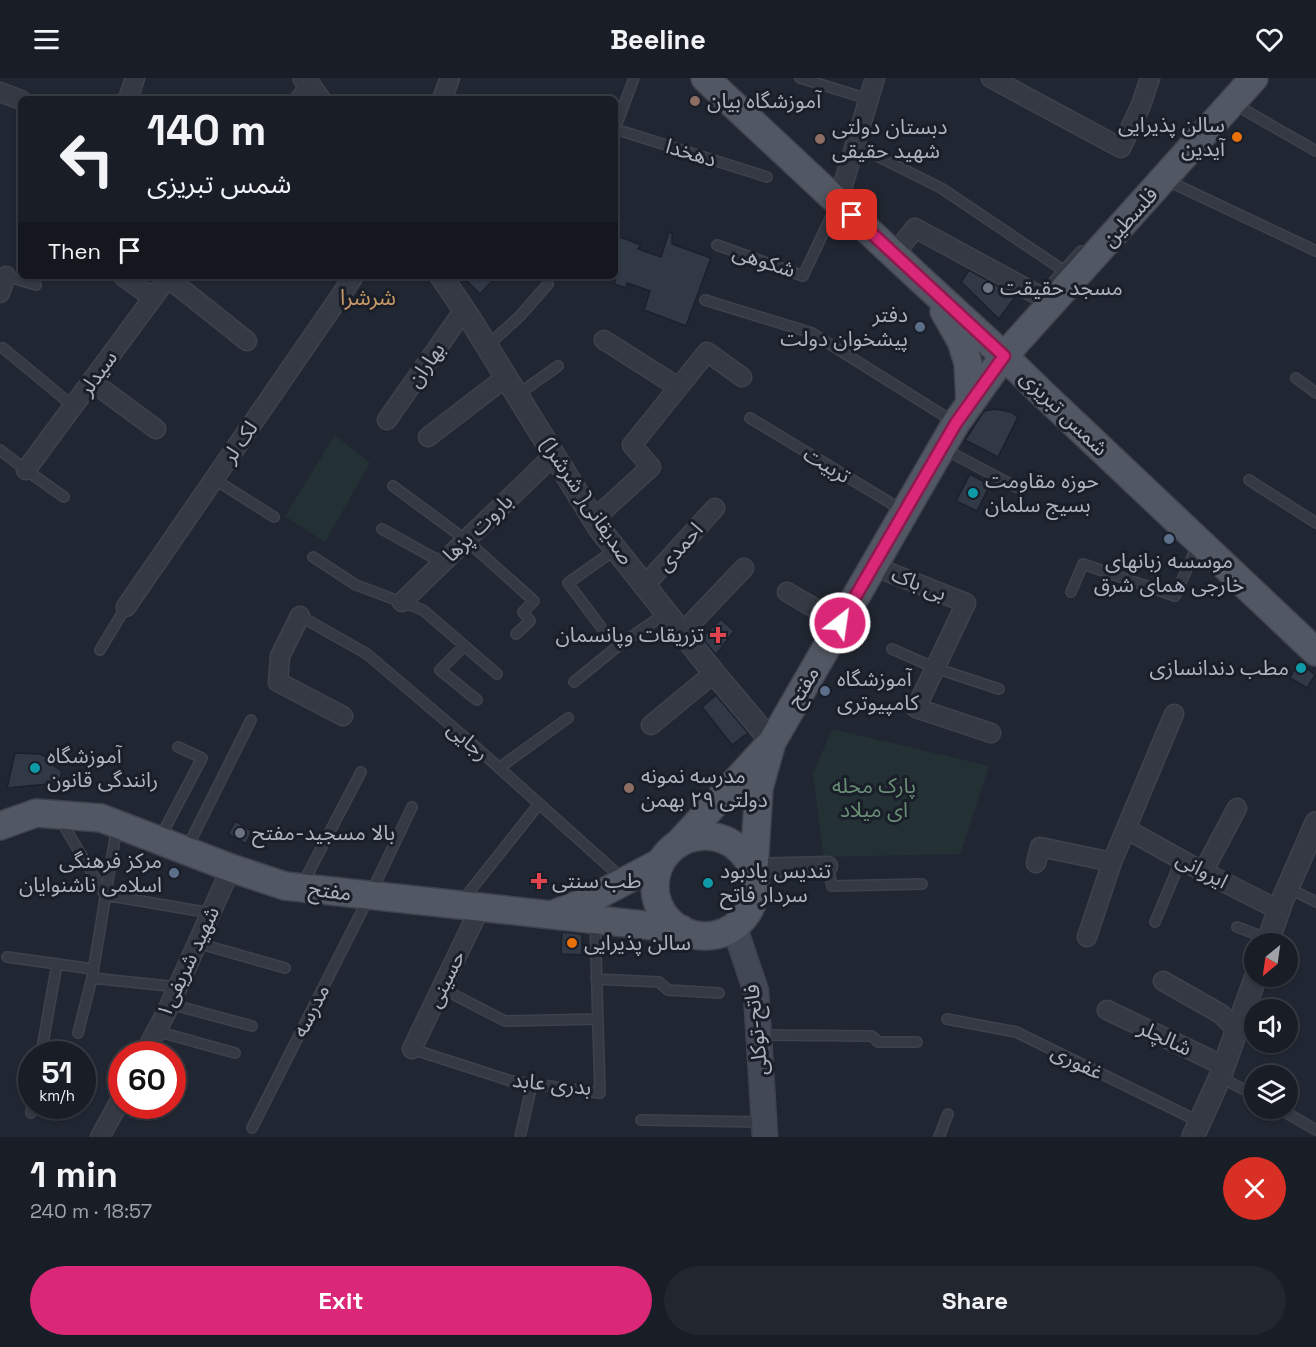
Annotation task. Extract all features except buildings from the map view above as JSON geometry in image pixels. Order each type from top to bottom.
[{"type":"main road","name":"شمس تبریزی","points":[[705,78],[1004,356],[1316,652]]},
{"type":"main road","name":"فلسطین","points":[[1004,356],[1254,78]]},
{"type":"main road","points":[[920,279],[944,310],[961,341],[968,363],[963,413]]},
{"type":"main road","name":"مفتح","points":[[755,876],[759,788],[772,742],[904,511],[963,413],[1004,356]]},
{"type":"main road","points":[[681,929],[660,907],[655,892],[656,876],[670,852],[772,742]]},
{"type":"main road","name":"مفتح","points":[[0,826],[36,813],[101,818],[231,868],[285,886],[550,916],[587,901],[670,852]]},
{"type":"main road","points":[[550,916],[681,929],[694,934],[708,935],[722,933],[746,915],[753,900],[755,876],[752,867],[742,853],[729,842],[712,836],[695,837],[670,852]]},
{"type":"main road","name":"فاتح-توکلی","points":[[734,926],[756,991],[765,1129]]},
{"type":"street","points":[[129,96],[135,78]]},
{"type":"street","points":[[443,96],[450,78]]},
{"type":"street","points":[[838,202],[875,78]]},
{"type":"street","points":[[991,78],[1121,148],[1141,105],[1150,78]]},
{"type":"street","points":[[0,92],[18,99]]},
{"type":"street","points":[[894,255],[915,228],[1037,301]]},
{"type":"street","points":[[127,279],[153,298]]},
{"type":"street","name":"سیدلر","points":[[26,470],[167,279]]},
{"type":"street","points":[[171,279],[247,340]]},
{"type":"street","name":"لک لر","points":[[126,607],[352,279]]},
{"type":"street","name":"(شرشرا )صدیقانی","points":[[443,279],[594,519],[666,613],[772,742]]},
{"type":"street","name":"بهاران","points":[[387,420],[464,310]]},
{"type":"street","points":[[604,340],[678,387]]},
{"type":"street","points":[[594,519],[651,467],[632,445],[706,352],[742,377]]},
{"type":"street","points":[[92,381],[156,429]]},
{"type":"street","points":[[428,437],[512,386]]},
{"type":"street","name":"باروت پزها","points":[[402,602],[554,455]]},
{"type":"street","name":"احمدی","points":[[645,585],[715,508]]},
{"type":"street","name":"بی باک","points":[[873,566],[966,603],[935,668]]},
{"type":"street","points":[[682,633],[744,568]]},
{"type":"street","points":[[786,592],[840,623]]},
{"type":"street","points":[[300,616],[280,656],[278,682],[343,716]]},
{"type":"street","points":[[935,668],[916,708],[991,733]]},
{"type":"street","points":[[651,725],[714,673]]},
{"type":"street","points":[[1087,937],[1112,862],[1174,714]]},
{"type":"street","points":[[1203,872],[1237,808]]},
{"type":"street","points":[[1271,933],[1316,824]]},
{"type":"street","name":"ایروانی","points":[[1125,830],[1279,910]]},
{"type":"street","points":[[1036,863],[1040,847],[1112,862]]},
{"type":"street","points":[[755,876],[828,866]]},
{"type":"street","name":"شهید شریفی۱","points":[[151,1041],[174,996],[231,868]]},
{"type":"street","name":"حسینی","points":[[412,1049],[441,988],[470,907]]},
{"type":"street","points":[[1163,981],[1221,1014],[1237,1030]]},
{"type":"street","points":[[1196,1130],[1222,1071],[1252,987]]},
{"type":"street","name":"شالچلر","points":[[1107,1010],[1222,1071]]},
{"type":"street","points":[[100,1137],[110,1119]]},
{"type":"lane","points":[[618,121],[634,78]]},
{"type":"lane","points":[[801,78],[868,99]]},
{"type":"lane","points":[[1232,103],[1316,152]]},
{"type":"lane","name":"دهخدا","points":[[618,130],[767,177]]},
{"type":"lane","points":[[855,145],[941,188],[1063,270]]},
{"type":"lane","points":[[1164,179],[1316,251]]},
{"type":"lane","name":"شکوهی","points":[[717,245],[803,276],[838,202]]},
{"type":"lane","points":[[1037,301],[1087,244]]},
{"type":"lane","points":[[2,281],[36,285]]},
{"type":"lane","points":[[487,346],[520,316],[548,284]]},
{"type":"lane","points":[[705,300],[812,333],[963,413]]},
{"type":"lane","points":[[1004,356],[1028,316]]},
{"type":"lane","points":[[3,348],[74,406]]},
{"type":"lane","points":[[512,386],[558,366]]},
{"type":"lane","points":[[1296,378],[1316,393]]},
{"type":"lane","name":"تربیت","points":[[750,418],[904,511]]},
{"type":"lane","points":[[942,448],[1016,487]]},
{"type":"lane","points":[[0,450],[64,496]]},
{"type":"lane","points":[[214,478],[274,517]]},
{"type":"lane","points":[[1249,480],[1316,523]]},
{"type":"lane","points":[[393,486],[466,540],[534,601],[522,612],[530,621],[516,634]]},
{"type":"lane","points":[[382,529],[443,563]]},
{"type":"lane","points":[[1071,592],[1083,564],[1175,596],[1199,542]]},
{"type":"lane","points":[[601,627],[568,583],[616,549]]},
{"type":"lane","points":[[313,557],[356,585],[423,610],[497,674]]},
{"type":"lane","points":[[100,650],[126,607]]},
{"type":"lane","points":[[574,682],[618,646],[666,613]]},
{"type":"lane","name":"رجایی","points":[[300,616],[367,654],[625,880]]},
{"type":"lane","points":[[464,646],[440,670],[477,700]]},
{"type":"lane","points":[[892,649],[935,668],[999,689]]},
{"type":"lane","points":[[499,768],[568,718]]},
{"type":"lane","points":[[186,850],[251,720]]},
{"type":"lane","points":[[159,840],[202,758],[178,747]]},
{"type":"lane","points":[[301,887],[361,772]]},
{"type":"lane","points":[[470,907],[539,804]]},
{"type":"lane","name":"مدرسه","points":[[252,1128],[412,807]]},
{"type":"lane","points":[[57,814],[105,895],[211,913]]},
{"type":"lane","points":[[78,1033],[93,973],[117,824]]},
{"type":"lane","points":[[1155,922],[1181,860]]},
{"type":"lane","points":[[828,866],[832,886],[922,884]]},
{"type":"lane","points":[[1288,888],[1316,902]]},
{"type":"lane","name":"بدری عابد","points":[[412,1049],[511,1081],[600,1093],[594,920]]},
{"type":"lane","points":[[1237,927],[1250,933]]},
{"type":"lane","points":[[197,944],[285,968]]},
{"type":"lane","points":[[6,957],[57,964],[93,973],[174,996],[252,1026]]},
{"type":"lane","points":[[43,1041],[57,964]]},
{"type":"lane","points":[[596,979],[659,982],[668,990],[719,993]]},
{"type":"lane","points":[[441,988],[505,1021],[598,1019]]},
{"type":"lane","name":"غفوری","points":[[947,1019],[1016,1032],[1196,1130]]},
{"type":"lane","points":[[156,1031],[234,1053]]},
{"type":"lane","points":[[759,1035],[872,1036],[878,1042],[917,1042]]},
{"type":"lane","points":[[1222,1071],[1244,1088]]},
{"type":"lane","points":[[520,1137],[532,1084]]},
{"type":"lane","points":[[939,1137],[948,1114]]},
{"type":"lane","points":[[1297,1119],[1316,1130]]},
{"type":"lane","points":[[641,1120],[765,1129]]},
{"type":"green space","points":[[335,435],[370,463],[325,542],[285,516]]},
{"type":"green space","name":"پارک محله ای میلاد","points":[[832,729],[989,766],[960,854],[824,857],[813,774]]},
{"type":"place","name":"آموزشگاه بیان","points":[[695,101]]},
{"type":"place","name":"سالن پذیرایی آیدین","points":[[1237,137]]},
{"type":"place","name":"دبستان دولتی شهید حقیقی","points":[[820,139]]},
{"type":"place","name":"مسجد حقیقت","points":[[988,288]]},
{"type":"place","name":"دفتر پیشخوان دولت","points":[[920,327]]},
{"type":"place","name":"حوزه مقاومت بسیج سلمان","points":[[973,493]]},
{"type":"place","name":"موسسه زبانهای خارجی همای شرق","points":[[1169,539]]},
{"type":"place","name":"تزریقات وپانسمان","points":[[718,635]]},
{"type":"place","name":"مطب دندانسازی","points":[[1301,668]]},
{"type":"place","name":"آموزشگاه کامپیوتری","points":[[825,691]]},
{"type":"place","name":"آموزشگاه رانندگی قانون","points":[[35,768]]},
{"type":"place","name":"مدرسه نمونه دولتی ۲۹ بهمن","points":[[629,788]]},
{"type":"place","name":"بالا مسجید-مفتح","points":[[240,833]]},
{"type":"place","name":"مرکز فرهنگی اسلامی ناشنوایان","points":[[174,873]]},
{"type":"place","name":"طب سنتی","points":[[539,881]]},
{"type":"place","name":"تندیس یادبود سردار فاتح","points":[[708,883]]},
{"type":"place","name":"سالن پذیرایی","points":[[572,943]]},
{"type":"district","name":"شرشرا","points":[[368,297]]},
{"type":"route","points":[[840,623],[956,423],[1004,356],[852,215]]}]
